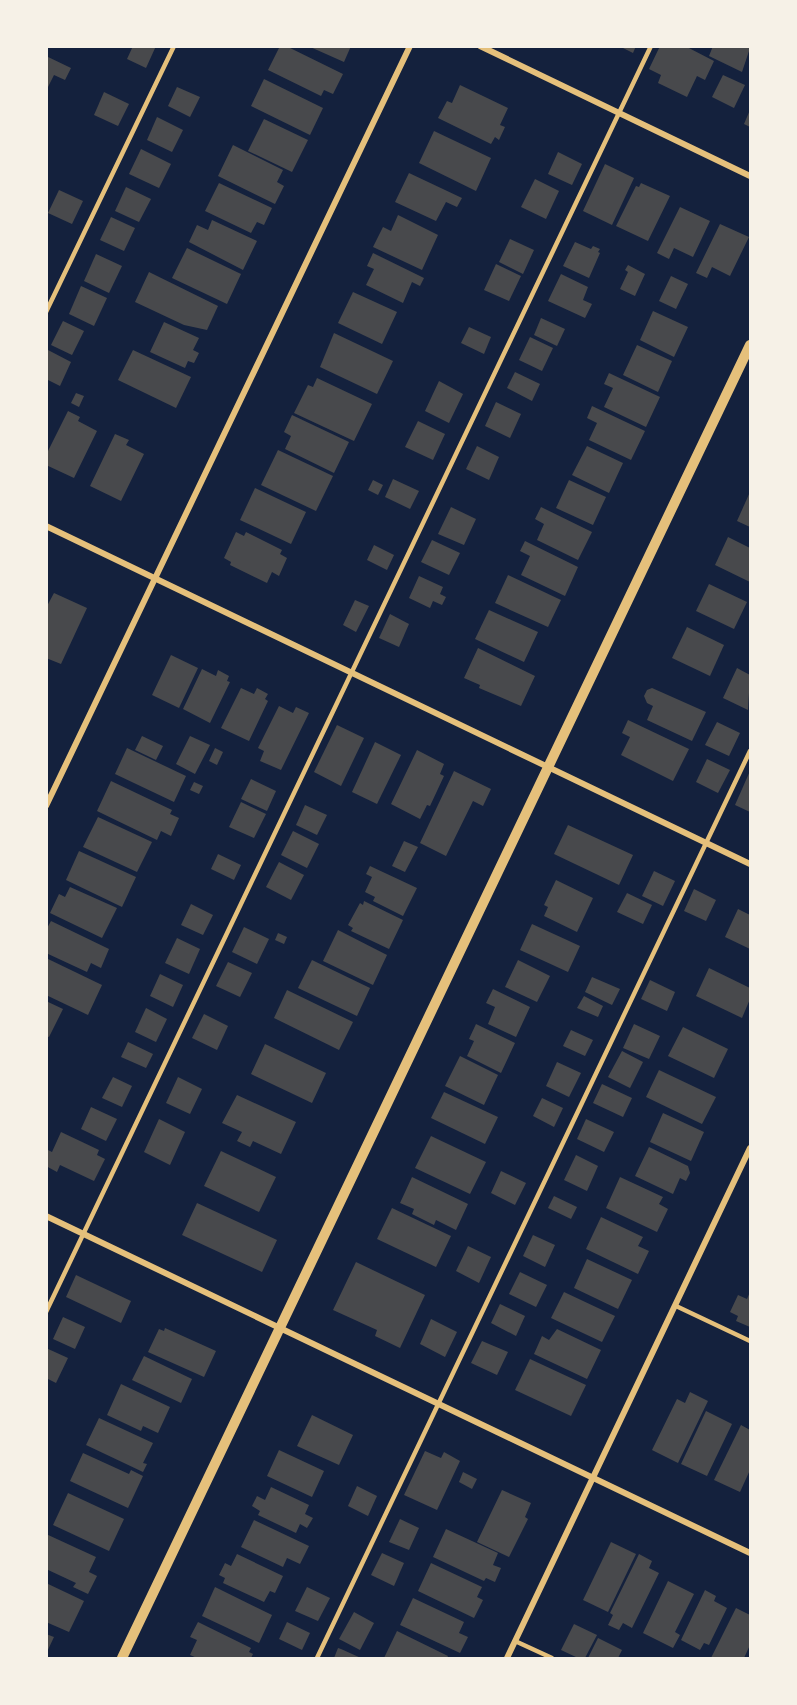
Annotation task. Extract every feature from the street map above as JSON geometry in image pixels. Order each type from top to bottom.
[{"type":"street","points":[[46,807],[410,46]]},
{"type":"street","points":[[480,46],[750,176]]},
{"type":"street","points":[[122,1659],[750,345]]},
{"type":"street","points":[[46,526],[750,864]]},
{"type":"street","points":[[507,1659],[750,1148]]},
{"type":"street","points":[[46,1216],[750,1553]]},
{"type":"lane","points":[[46,312],[174,46]]},
{"type":"lane","points":[[46,1312],[651,46]]},
{"type":"lane","points":[[317,1659],[750,751]]},
{"type":"lane","points":[[676,1306],[750,1341]]},
{"type":"lane","points":[[515,1641],[552,1659]]},
{"type":"building","points":[[133,46],[156,46],[146,68],[127,59]]},
{"type":"building","points":[[280,46],[286,46],[343,74],[333,94],[324,90],[321,96],[268,70]]},
{"type":"building","points":[[308,46],[351,46],[344,62]]},
{"type":"building","points":[[619,46],[636,46],[633,53]]},
{"type":"building","points":[[660,46],[685,46],[714,61],[705,80],[697,76],[687,97],[658,83],[661,75],[649,69]]},
{"type":"building","points":[[713,46],[750,48],[742,72],[709,56]]},
{"type":"building","points":[[46,56],[71,68],[65,80],[54,75],[46,91]]},
{"type":"building","points":[[723,75],[745,85],[734,108],[712,97]]},
{"type":"building","points":[[264,79],[323,108],[310,135],[251,106]]},
{"type":"building","points":[[460,85],[508,108],[500,125],[505,127],[499,140],[495,137],[491,144],[438,118],[447,101],[452,103]]},
{"type":"building","points":[[177,87],[200,97],[190,117],[168,106]]},
{"type":"building","points":[[104,92],[129,104],[118,126],[94,115]]},
{"type":"building","points":[[750,110],[750,127],[744,124]]},
{"type":"building","points":[[157,117],[183,130],[172,152],[147,140]]},
{"type":"building","points":[[264,119],[308,140],[292,172],[248,151]]},
{"type":"building","points":[[434,131],[491,158],[476,191],[419,163]]},
{"type":"building","points":[[233,145],[283,170],[277,182],[284,186],[275,204],[218,176]]},
{"type":"building","points":[[141,149],[171,164],[159,188],[129,174]]},
{"type":"building","points":[[558,152],[582,164],[572,185],[548,174]]},
{"type":"building","points":[[605,164],[634,178],[612,225],[583,211]]},
{"type":"building","points":[[409,173],[462,198],[457,207],[446,202],[436,221],[395,202]]},
{"type":"building","points":[[535,179],[559,191],[546,219],[521,207]]},
{"type":"building","points":[[219,183],[272,208],[264,225],[257,222],[251,233],[205,211]]},
{"type":"building","points":[[641,183],[670,196],[648,241],[616,226],[636,186],[639,187]]},
{"type":"building","points":[[126,187],[151,199],[139,222],[115,211]]},
{"type":"building","points":[[59,190],[83,201],[72,224],[48,213]]},
{"type":"building","points":[[680,207],[710,221],[693,257],[674,248],[669,259],[657,253]]},
{"type":"building","points":[[398,215],[438,235],[422,270],[373,247],[383,227],[391,231]]},
{"type":"building","points":[[111,217],[135,228],[124,251],[100,240]]},
{"type":"building","points":[[212,220],[257,241],[243,270],[189,242],[197,225],[208,230]]},
{"type":"building","points":[[720,224],[749,237],[730,276],[712,267],[707,278],[696,273]]},
{"type":"building","points":[[510,239],[534,250],[523,274],[499,262]]},
{"type":"building","points":[[575,242],[591,249],[593,246],[600,249],[589,278],[563,266]]},
{"type":"building","points":[[187,248],[241,274],[227,304],[172,278]]},
{"type":"building","points":[[373,253],[424,278],[420,286],[412,282],[403,303],[366,285],[374,269],[367,266]]},
{"type":"building","points":[[96,254],[122,266],[109,293],[84,281]]},
{"type":"building","points":[[496,264],[521,276],[509,301],[484,290]]},
{"type":"building","points":[[628,265],[645,274],[635,296],[620,289],[628,272],[625,270]]},
{"type":"building","points":[[149,272],[218,306],[207,330],[184,325],[135,302]]},
{"type":"building","points":[[561,274],[588,287],[583,300],[592,304],[585,318],[548,301]]},
{"type":"building","points":[[671,276],[688,284],[676,309],[659,301]]},
{"type":"building","points":[[81,286],[107,298],[94,326],[69,314]]},
{"type":"building","points":[[353,292],[397,312],[382,344],[338,323]]},
{"type":"building","points":[[653,311],[688,327],[674,357],[640,340]]},
{"type":"building","points":[[541,318],[565,329],[557,346],[534,335]]},
{"type":"building","points":[[63,321],[84,331],[72,355],[51,345]]},
{"type":"building","points":[[164,322],[199,338],[193,350],[199,353],[194,363],[188,361],[185,368],[150,352]]},
{"type":"building","points":[[469,327],[491,337],[484,354],[461,343]]},
{"type":"building","points":[[334,333],[393,361],[377,394],[320,367]]},
{"type":"building","points":[[530,337],[553,348],[542,371],[519,360]]},
{"type":"building","points":[[637,345],[672,361],[658,392],[623,375]]},
{"type":"building","points":[[48,350],[71,362],[60,386],[46,379]]},
{"type":"building","points":[[133,350],[191,377],[176,408],[118,380]]},
{"type":"building","points":[[515,372],[540,384],[532,401],[507,388]]},
{"type":"building","points":[[609,373],[660,397],[646,427],[604,407],[613,388],[604,384]]},
{"type":"building","points":[[317,378],[372,404],[354,441],[294,413],[308,385],[313,387]]},
{"type":"building","points":[[439,381],[463,394],[449,423],[425,411]]},
{"type":"building","points":[[76,393],[84,396],[79,407],[71,403]]},
{"type":"building","points":[[496,402],[521,414],[510,438],[485,426]]},
{"type":"building","points":[[592,406],[645,431],[631,460],[589,440],[597,423],[587,418]]},
{"type":"building","points":[[68,411],[80,417],[78,421],[97,431],[74,478],[46,465],[46,455]]},
{"type":"building","points":[[292,415],[349,442],[334,473],[285,449],[291,436],[284,432]]},
{"type":"building","points":[[418,421],[445,434],[433,460],[405,447]]},
{"type":"building","points":[[115,434],[129,440],[126,445],[144,454],[121,501],[90,486]]},
{"type":"building","points":[[477,446],[499,457],[489,480],[466,469]]},
{"type":"building","points":[[587,446],[623,463],[609,493],[572,475]]},
{"type":"building","points":[[278,450],[333,476],[316,511],[261,485]]},
{"type":"building","points":[[393,479],[419,491],[410,509],[385,497]]},
{"type":"building","points":[[373,480],[383,485],[378,495],[368,490]]},
{"type":"building","points":[[569,480],[606,497],[593,525],[556,508]]},
{"type":"building","points":[[255,488],[306,512],[291,544],[240,520]]},
{"type":"building","points":[[750,492],[750,527],[737,521]]},
{"type":"building","points":[[451,507],[476,519],[464,545],[438,534]]},
{"type":"building","points":[[541,507],[592,532],[578,560],[537,540],[544,524],[535,519]]},
{"type":"building","points":[[236,532],[244,536],[246,532],[282,550],[280,554],[287,558],[279,576],[272,572],[267,583],[230,565],[231,562],[224,558]]},
{"type":"building","points":[[728,537],[750,548],[750,582],[715,565]]},
{"type":"building","points":[[432,540],[460,553],[449,575],[421,562]]},
{"type":"building","points":[[525,541],[578,567],[565,596],[521,575],[530,556],[520,551]]},
{"type":"building","points":[[374,545],[394,555],[387,570],[367,560]]},
{"type":"building","points":[[508,575],[561,600],[548,627],[495,603]]},
{"type":"building","points":[[419,576],[443,587],[440,594],[446,597],[442,605],[433,601],[430,608],[409,598]]},
{"type":"building","points":[[709,584],[747,602],[734,629],[696,611]]},
{"type":"building","points":[[54,593],[87,608],[61,664],[46,658],[46,608]]},
{"type":"building","points":[[355,600],[369,606],[356,632],[343,625]]},
{"type":"building","points":[[489,610],[538,632],[524,662],[475,639]]},
{"type":"building","points":[[390,614],[409,624],[399,647],[379,638]]},
{"type":"building","points":[[687,627],[724,645],[710,676],[672,658]]},
{"type":"building","points":[[478,648],[535,676],[521,706],[479,688],[480,685],[464,678]]},
{"type":"building","points":[[171,655],[198,668],[179,708],[152,695]]},
{"type":"building","points":[[737,668],[750,675],[748,710],[723,698]]},
{"type":"building","points":[[202,669],[216,676],[218,670],[229,676],[227,681],[230,682],[210,723],[183,709]]},
{"type":"building","points":[[241,688],[254,694],[257,688],[268,694],[265,699],[268,701],[249,741],[221,728]]},
{"type":"building","points":[[652,688],[706,712],[692,741],[647,720],[653,706],[647,703],[644,696],[647,690]]},
{"type":"building","points":[[279,706],[293,713],[296,707],[309,713],[281,770],[260,761],[264,751],[258,748]]},
{"type":"building","points":[[628,720],[689,749],[673,781],[621,755],[630,737],[622,733]]},
{"type":"building","points":[[717,722],[740,733],[729,756],[705,745]]},
{"type":"building","points":[[337,725],[364,738],[341,786],[314,772]]},
{"type":"building","points":[[142,736],[163,746],[156,760],[135,750]]},
{"type":"building","points":[[190,736],[210,745],[195,774],[176,764]]},
{"type":"building","points":[[375,742],[401,755],[377,804],[352,792]]},
{"type":"building","points":[[127,748],[186,776],[174,802],[115,774]]},
{"type":"building","points":[[215,748],[223,752],[217,765],[209,761]]},
{"type":"building","points":[[417,750],[444,764],[440,774],[444,776],[430,806],[427,805],[420,819],[391,804]]},
{"type":"building","points":[[707,759],[730,770],[718,793],[696,782]]},
{"type":"building","points":[[454,771],[491,789],[483,806],[473,801],[446,856],[420,843]]},
{"type":"building","points":[[750,771],[750,812],[735,805]]},
{"type":"building","points":[[251,779],[276,791],[267,811],[241,799]]},
{"type":"building","points":[[111,781],[172,810],[170,814],[179,818],[171,836],[161,831],[157,840],[97,811]]},
{"type":"building","points":[[194,782],[203,786],[199,794],[190,790]]},
{"type":"building","points":[[241,802],[266,814],[254,838],[229,827]]},
{"type":"building","points":[[305,805],[327,815],[317,835],[296,825]]},
{"type":"building","points":[[98,817],[152,842],[137,872],[83,847]]},
{"type":"building","points":[[568,825],[633,855],[619,885],[554,854]]},
{"type":"building","points":[[293,831],[319,844],[307,868],[281,855]]},
{"type":"building","points":[[404,841],[418,847],[405,872],[392,866]]},
{"type":"building","points":[[79,851],[136,877],[122,907],[66,880]]},
{"type":"building","points":[[218,854],[241,865],[234,880],[211,869]]},
{"type":"building","points":[[279,862],[304,875],[291,900],[266,887]]},
{"type":"building","points":[[370,866],[417,888],[403,916],[373,901],[375,897],[365,892],[372,877],[366,874]]},
{"type":"building","points":[[654,871],[675,881],[663,906],[642,896]]},
{"type":"building","points":[[556,880],[593,898],[577,932],[544,916],[548,907],[544,905]]},
{"type":"building","points":[[70,887],[117,908],[102,938],[50,913],[59,894],[65,897]]},
{"type":"building","points":[[694,889],[716,900],[706,921],[684,911]]},
{"type":"building","points":[[627,893],[652,905],[643,924],[617,912]]},
{"type":"building","points":[[364,901],[403,920],[389,949],[351,931],[353,928],[348,925],[360,903],[363,905]]},
{"type":"building","points":[[191,904],[213,915],[203,935],[181,925]]},
{"type":"building","points":[[738,909],[750,915],[750,949],[725,937]]},
{"type":"building","points":[[51,921],[109,949],[101,968],[91,963],[87,972],[46,953],[46,930]]},
{"type":"building","points":[[532,924],[580,946],[568,972],[520,950]]},
{"type":"building","points":[[244,927],[269,939],[257,964],[232,952]]},
{"type":"building","points":[[338,930],[387,955],[373,985],[323,961]]},
{"type":"building","points":[[278,933],[287,937],[284,944],[275,940]]},
{"type":"building","points":[[177,938],[200,949],[189,974],[165,963]]},
{"type":"building","points":[[46,958],[102,985],[88,1015],[46,995]]},
{"type":"building","points":[[312,960],[370,988],[357,1016],[298,988]]},
{"type":"building","points":[[518,960],[550,976],[537,1002],[505,987]]},
{"type":"building","points":[[228,962],[252,973],[240,997],[216,986]]},
{"type":"building","points":[[709,968],[750,988],[750,999],[742,1018],[696,996]]},
{"type":"building","points":[[160,974],[183,985],[173,1007],[150,996]]},
{"type":"building","points":[[592,977],[620,989],[612,1005],[585,992]]},
{"type":"building","points":[[650,980],[675,992],[667,1011],[641,999]]},
{"type":"building","points":[[493,989],[530,1007],[516,1037],[488,1024],[495,1007],[486,1003]]},
{"type":"building","points":[[287,990],[353,1022],[339,1050],[274,1018]]},
{"type":"building","points":[[584,996],[603,1006],[598,1017],[577,1008]]},
{"type":"building","points":[[46,1001],[63,1009],[49,1037],[46,1036]]},
{"type":"building","points":[[146,1008],[167,1019],[156,1042],[135,1032]]},
{"type":"building","points":[[204,1014],[228,1026],[217,1050],[192,1038]]},
{"type":"building","points":[[476,1024],[515,1043],[501,1073],[467,1056],[474,1041],[469,1039]]},
{"type":"building","points":[[634,1024],[660,1036],[649,1059],[623,1048]]},
{"type":"building","points":[[683,1027],[728,1049],[714,1078],[668,1056]]},
{"type":"building","points":[[571,1030],[593,1040],[585,1056],[563,1046]]},
{"type":"building","points":[[128,1042],[153,1054],[146,1068],[121,1057]]},
{"type":"building","points":[[265,1044],[326,1073],[312,1103],[251,1074]]},
{"type":"building","points":[[622,1051],[643,1062],[630,1088],[608,1077]]},
{"type":"building","points":[[460,1056],[498,1075],[484,1105],[445,1086]]},
{"type":"building","points":[[557,1062],[581,1073],[569,1097],[546,1086]]},
{"type":"building","points":[[659,1070],[716,1097],[702,1124],[646,1097]]},
{"type":"building","points":[[113,1077],[132,1086],[122,1107],[102,1098]]},
{"type":"building","points":[[178,1077],[202,1089],[190,1114],[166,1103]]},
{"type":"building","points":[[602,1084],[632,1098],[623,1117],[593,1103]]},
{"type":"building","points":[[444,1092],[498,1117],[485,1144],[431,1118]]},
{"type":"building","points":[[237,1095],[296,1122],[281,1154],[253,1141],[250,1147],[237,1141],[242,1132],[222,1123]]},
{"type":"building","points":[[542,1098],[563,1108],[554,1127],[533,1116]]},
{"type":"building","points":[[91,1107],[117,1119],[106,1141],[81,1129]]},
{"type":"building","points":[[663,1113],[704,1132],[691,1161],[650,1142]]},
{"type":"building","points":[[159,1119],[185,1132],[170,1165],[144,1152]]},
{"type":"building","points":[[586,1119],[614,1132],[604,1152],[577,1139]]},
{"type":"building","points":[[61,1132],[99,1150],[97,1155],[105,1159],[94,1181],[60,1165],[57,1172],[46,1166],[46,1149],[52,1152]]},
{"type":"building","points":[[431,1136],[486,1162],[470,1194],[415,1168]]},
{"type":"building","points":[[649,1147],[688,1166],[690,1173],[686,1181],[680,1178],[673,1194],[635,1176]]},
{"type":"building","points":[[221,1151],[276,1177],[259,1212],[204,1186]]},
{"type":"building","points":[[576,1155],[598,1166],[587,1191],[564,1180]]},
{"type":"building","points":[[501,1171],[526,1183],[515,1205],[491,1193]]},
{"type":"building","points":[[412,1177],[468,1204],[456,1230],[436,1220],[434,1225],[412,1214],[414,1209],[400,1203]]},
{"type":"building","points":[[620,1177],[663,1197],[659,1204],[668,1209],[657,1232],[606,1208]]},
{"type":"building","points":[[554,1196],[577,1207],[571,1219],[548,1208]]},
{"type":"building","points":[[197,1203],[277,1240],[262,1272],[182,1235]]},
{"type":"building","points":[[392,1208],[451,1236],[436,1267],[377,1239]]},
{"type":"building","points":[[601,1217],[643,1237],[638,1246],[649,1251],[638,1274],[586,1249]]},
{"type":"building","points":[[533,1235],[555,1245],[545,1267],[523,1256]]},
{"type":"building","points":[[468,1246],[491,1257],[479,1283],[456,1271]]},
{"type":"building","points":[[587,1259],[632,1280],[618,1309],[574,1288]]},
{"type":"building","points":[[356,1262],[425,1295],[400,1348],[375,1336],[377,1330],[333,1310]]},
{"type":"building","points":[[520,1272],[547,1285],[536,1307],[509,1294]]},
{"type":"building","points":[[76,1275],[131,1301],[121,1323],[66,1297]]},
{"type":"building","points":[[564,1292],[615,1316],[602,1342],[551,1318]]},
{"type":"building","points":[[750,1292],[750,1327],[736,1321],[738,1316],[730,1312],[738,1295],[747,1299]]},
{"type":"building","points":[[500,1304],[525,1316],[516,1336],[491,1323]]},
{"type":"building","points":[[63,1317],[85,1327],[75,1349],[53,1339]]},
{"type":"building","points":[[431,1319],[457,1332],[445,1357],[420,1344]]},
{"type":"building","points":[[165,1328],[216,1351],[204,1377],[148,1352],[159,1329],[164,1331]]},
{"type":"building","points":[[557,1329],[601,1350],[587,1379],[534,1354],[542,1336],[549,1340]]},
{"type":"building","points":[[482,1341],[508,1352],[497,1375],[471,1363]]},
{"type":"building","points":[[46,1348],[68,1358],[56,1383],[46,1378]]},
{"type":"building","points":[[144,1356],[192,1379],[181,1403],[132,1380]]},
{"type":"building","points":[[530,1359],[586,1385],[571,1416],[515,1390]]},
{"type":"building","points":[[121,1384],[170,1407],[158,1433],[143,1426],[141,1431],[107,1415]]},
{"type":"building","points":[[690,1392],[708,1401],[678,1463],[652,1450],[677,1399],[685,1403]]},
{"type":"building","points":[[706,1411],[732,1424],[707,1476],[681,1464]]},
{"type":"building","points":[[312,1415],[353,1435],[339,1465],[297,1446]]},
{"type":"building","points":[[99,1418],[153,1443],[143,1463],[147,1464],[143,1472],[86,1445]]},
{"type":"building","points":[[741,1425],[750,1430],[750,1470],[740,1492],[714,1480]]},
{"type":"building","points":[[279,1450],[324,1471],[312,1497],[267,1476]]},
{"type":"building","points":[[425,1451],[441,1458],[444,1452],[460,1461],[437,1510],[404,1495]]},
{"type":"building","points":[[83,1453],[129,1474],[131,1470],[143,1476],[128,1508],[70,1481]]},
{"type":"building","points":[[463,1472],[477,1479],[472,1489],[459,1482]]},
{"type":"building","points":[[357,1486],[377,1496],[368,1516],[348,1506]]},
{"type":"building","points":[[271,1487],[309,1505],[305,1514],[313,1518],[307,1528],[300,1524],[296,1533],[258,1515],[260,1511],[252,1506],[257,1496],[265,1500]]},
{"type":"building","points":[[502,1490],[531,1503],[525,1517],[528,1519],[509,1557],[477,1542]]},
{"type":"building","points":[[68,1493],[124,1519],[109,1551],[53,1525]]},
{"type":"building","points":[[400,1519],[419,1528],[409,1550],[389,1542]]},
{"type":"building","points":[[254,1520],[309,1546],[300,1564],[287,1558],[283,1567],[241,1547]]},
{"type":"building","points":[[446,1529],[498,1553],[493,1565],[501,1568],[495,1582],[486,1578],[484,1581],[433,1557]]},
{"type":"building","points":[[46,1534],[96,1557],[89,1572],[97,1576],[88,1594],[73,1587],[76,1583],[46,1569]]},
{"type":"building","points":[[611,1542],[636,1554],[608,1612],[583,1600]]},
{"type":"building","points":[[382,1553],[404,1563],[394,1586],[371,1575]]},
{"type":"building","points":[[237,1554],[283,1576],[275,1593],[270,1591],[264,1602],[223,1583],[225,1578],[219,1575],[225,1563],[231,1566]]},
{"type":"building","points":[[639,1554],[652,1561],[649,1568],[659,1573],[632,1628],[623,1623],[619,1630],[608,1625],[613,1615],[610,1613]]},
{"type":"building","points":[[431,1563],[482,1587],[477,1597],[483,1600],[474,1618],[418,1591]]},
{"type":"building","points":[[668,1581],[694,1594],[675,1632],[680,1635],[673,1648],[643,1633]]},
{"type":"building","points":[[46,1583],[84,1601],[69,1632],[46,1622]]},
{"type":"building","points":[[215,1587],[272,1615],[259,1643],[202,1616]]},
{"type":"building","points":[[307,1587],[330,1598],[318,1621],[295,1611]]},
{"type":"building","points":[[705,1590],[716,1596],[714,1601],[727,1608],[709,1645],[704,1643],[700,1650],[681,1640]]},
{"type":"building","points":[[413,1598],[464,1622],[459,1633],[468,1637],[460,1653],[400,1625]]},
{"type":"building","points":[[736,1608],[750,1615],[750,1645],[744,1658],[711,1658]]},
{"type":"building","points":[[354,1612],[374,1623],[360,1650],[339,1639]]},
{"type":"building","points":[[198,1622],[251,1648],[249,1652],[253,1654],[251,1658],[197,1658],[190,1655],[197,1640],[190,1637]]},
{"type":"building","points":[[287,1622],[310,1633],[302,1650],[279,1639]]},
{"type":"building","points":[[574,1624],[597,1635],[585,1658],[578,1658],[561,1650]]},
{"type":"building","points":[[397,1631],[448,1656],[447,1658],[384,1658]]},
{"type":"building","points":[[46,1634],[54,1637],[46,1654]]},
{"type":"building","points":[[598,1638],[622,1650],[618,1658],[588,1658]]},
{"type":"building","points":[[338,1648],[341,1649],[361,1658],[334,1658]]}]
